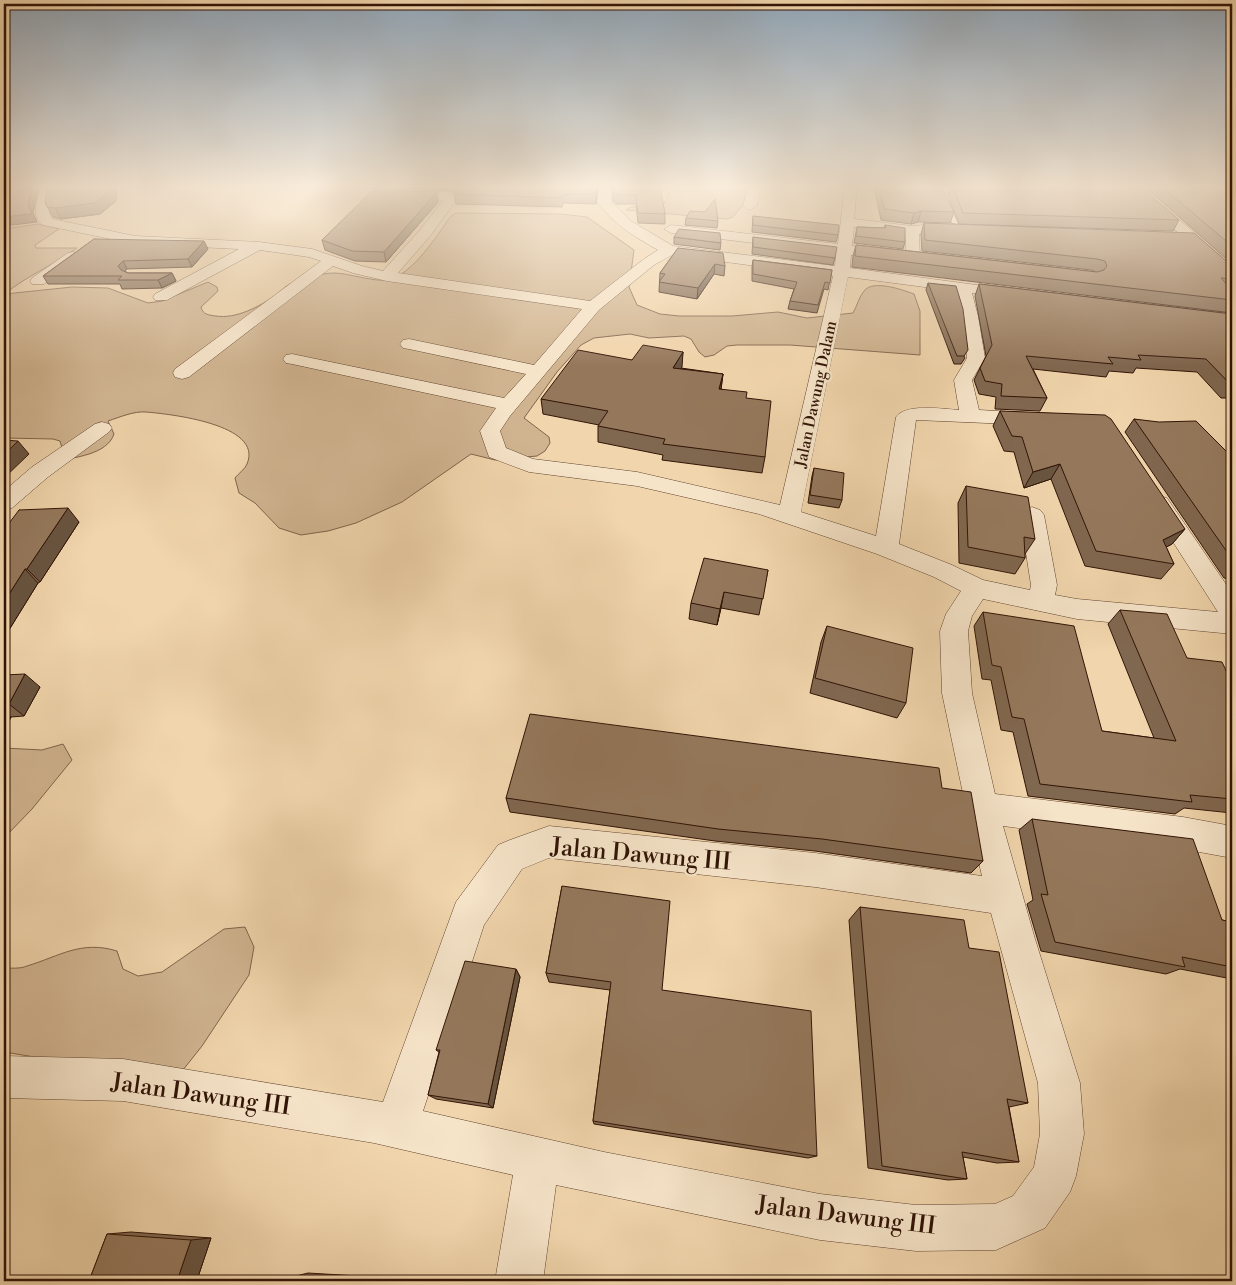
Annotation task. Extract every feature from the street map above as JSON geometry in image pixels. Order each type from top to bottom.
[{"type":"street","points":[[38,281],[88,246]]},
{"type":"street","points":[[147,252],[154,246]]},
{"type":"street","points":[[161,297],[259,246],[312,253],[358,270],[387,276],[592,306]]},
{"type":"street","points":[[312,253],[319,246]]},
{"type":"street","points":[[387,276],[414,246]]},
{"type":"street","points":[[664,246],[649,262],[592,306],[575,329],[509,405],[490,431],[497,452],[529,464],[637,479],[764,508],[886,548],[943,571],[977,588],[1077,608],[1232,624]]},
{"type":"street","points":[[703,246],[842,271],[1027,296]]},
{"type":"street","points":[[774,246],[844,250],[932,260]]},
{"type":"street","name":"Jalan Dawung Dalam","points":[[789,516],[842,271],[844,246]]},
{"type":"street","points":[[912,246],[912,257]]},
{"type":"street","points":[[1199,246],[1232,274]]},
{"type":"street","points":[[182,373],[332,260]]},
{"type":"street","points":[[168,274],[205,274]]},
{"type":"street","points":[[962,288],[970,316],[976,358],[963,380],[970,416]]},
{"type":"street","points":[[409,344],[537,371]]},
{"type":"street","points":[[292,359],[509,405]]},
{"type":"street","points":[[886,548],[906,417],[914,414],[1055,420]]},
{"type":"street","points":[[4,503],[40,472],[102,428]]},
{"type":"street","points":[[1146,482],[1232,613]]},
{"type":"street","points":[[1032,516],[1044,585],[1040,602]]},
{"type":"street","name":"Jalan Dawung III","points":[[4,1077],[123,1080],[396,1126],[604,1174],[820,1216],[916,1228],[996,1227],[1029,1212],[1054,1176],[1062,1134],[1059,1083],[1005,896],[982,808],[957,693],[954,631],[959,614],[977,588]]},
{"type":"street","points":[[982,808],[1183,833],[1232,842]]},
{"type":"street","name":"Jalan Dawung III","points":[[396,1126],[469,915],[510,858],[549,842],[815,870],[1005,896]]},
{"type":"street","points":[[519,1281],[538,1159]]},
{"type":"shaded area","points":[[4,246],[77,248],[5,294],[72,287],[108,288],[148,303],[162,301],[208,282],[217,287],[218,291],[201,307],[205,313],[216,316],[231,316],[255,308],[288,285],[318,275],[340,273],[382,280],[397,277],[424,253],[429,246],[628,246],[634,250],[629,287],[637,305],[660,314],[679,316],[732,316],[778,312],[807,318],[853,313],[864,291],[874,286],[888,286],[914,294],[920,311],[920,355],[790,345],[737,345],[727,346],[714,355],[705,357],[699,352],[691,339],[684,336],[649,338],[630,334],[594,338],[581,345],[557,372],[524,418],[549,437],[550,443],[545,451],[537,456],[495,460],[471,454],[402,502],[356,523],[328,531],[301,535],[279,528],[255,503],[239,493],[235,478],[247,464],[248,450],[242,439],[229,430],[212,424],[174,415],[132,413],[108,421],[114,434],[105,447],[89,454],[55,462],[62,448],[60,441],[53,439],[4,438]]},
{"type":"shaded area","points":[[63,744],[72,760],[32,809],[4,838],[4,748],[42,750]]},
{"type":"shaded area","points":[[245,927],[254,947],[249,975],[202,1046],[175,1080],[4,1052],[4,968],[24,967],[81,948],[92,947],[117,951],[123,969],[138,976],[162,972],[224,929]]},
{"type":"building","points":[[84,246],[200,246],[188,259],[123,261],[118,266],[121,270],[128,273],[172,273],[158,280],[118,280],[122,276],[43,276]]},
{"type":"building","points":[[338,246],[389,246],[384,252],[352,251]]},
{"type":"building","points":[[828,246],[837,247],[835,258],[753,247]]},
{"type":"building","points":[[856,246],[865,246],[1097,272],[1104,270],[1107,266],[1105,261],[979,246],[1209,246],[1232,266],[1232,279],[1221,278],[1232,290],[1232,300],[855,256]]},
{"type":"building","points":[[678,248],[723,253],[725,266],[715,264],[698,288],[659,282],[665,274],[660,273]]},
{"type":"building","points":[[753,260],[832,270],[830,283],[825,282],[818,305],[790,301],[797,282],[753,274]]},
{"type":"building","points":[[928,283],[956,286],[963,309],[968,350],[964,356],[957,356]]},
{"type":"building","points":[[979,284],[1232,314],[1232,385],[1206,359],[1138,355],[1141,360],[1108,357],[1113,364],[1026,356],[1047,398],[1001,396],[1002,384],[985,381],[980,368],[992,345]]},
{"type":"building","points":[[643,345],[683,352],[673,368],[723,374],[719,389],[747,392],[746,398],[771,401],[765,457],[663,444],[665,439],[598,426],[608,411],[541,399],[578,350],[632,360]]},
{"type":"building","points":[[1000,411],[1105,415],[1111,419],[1185,529],[1163,540],[1174,564],[1096,551],[1060,464],[1033,472],[1022,437],[1012,436]]},
{"type":"building","points":[[1134,419],[1159,422],[1196,421],[1232,457],[1232,559]]},
{"type":"building","points":[[4,440],[18,441],[4,455]]},
{"type":"building","points":[[814,468],[844,473],[842,500],[810,495]]},
{"type":"building","points":[[966,486],[1028,497],[1035,539],[1024,537],[1025,558],[968,547]]},
{"type":"building","points":[[68,508],[4,602],[4,530],[19,510]]},
{"type":"building","points":[[704,558],[768,570],[763,599],[724,592],[720,609],[691,603]]},
{"type":"building","points":[[1120,610],[1167,614],[1187,658],[1222,662],[1232,683],[1232,799],[1190,795],[1192,802],[1040,784],[1024,719],[1012,717],[1001,667],[992,665],[983,612],[1074,626],[1102,731],[1176,741]]},
{"type":"building","points":[[827,626],[913,648],[906,703],[815,678]]},
{"type":"building","points":[[25,674],[9,704],[4,704],[4,675]]},
{"type":"building","points":[[530,714],[939,768],[942,788],[971,792],[983,861],[822,839],[718,829],[506,798]]},
{"type":"building","points":[[1032,819],[1193,839],[1222,920],[1232,922],[1232,967],[1182,957],[1185,967],[1055,942],[1041,894],[1048,895]]},
{"type":"building","points":[[562,886],[670,901],[662,990],[811,1011],[817,1156],[593,1121],[611,982],[546,973]]},
{"type":"building","points":[[860,907],[964,920],[969,948],[999,952],[1028,1103],[1007,1099],[1019,1162],[962,1152],[967,1179],[882,1166]]},
{"type":"building","points":[[465,961],[516,969],[488,1104],[428,1095],[440,1050],[436,1050]]},
{"type":"building","points":[[107,1234],[191,1240],[177,1281],[89,1281]]},
{"type":"building","points":[[292,1277],[367,1281],[291,1281]]}]
